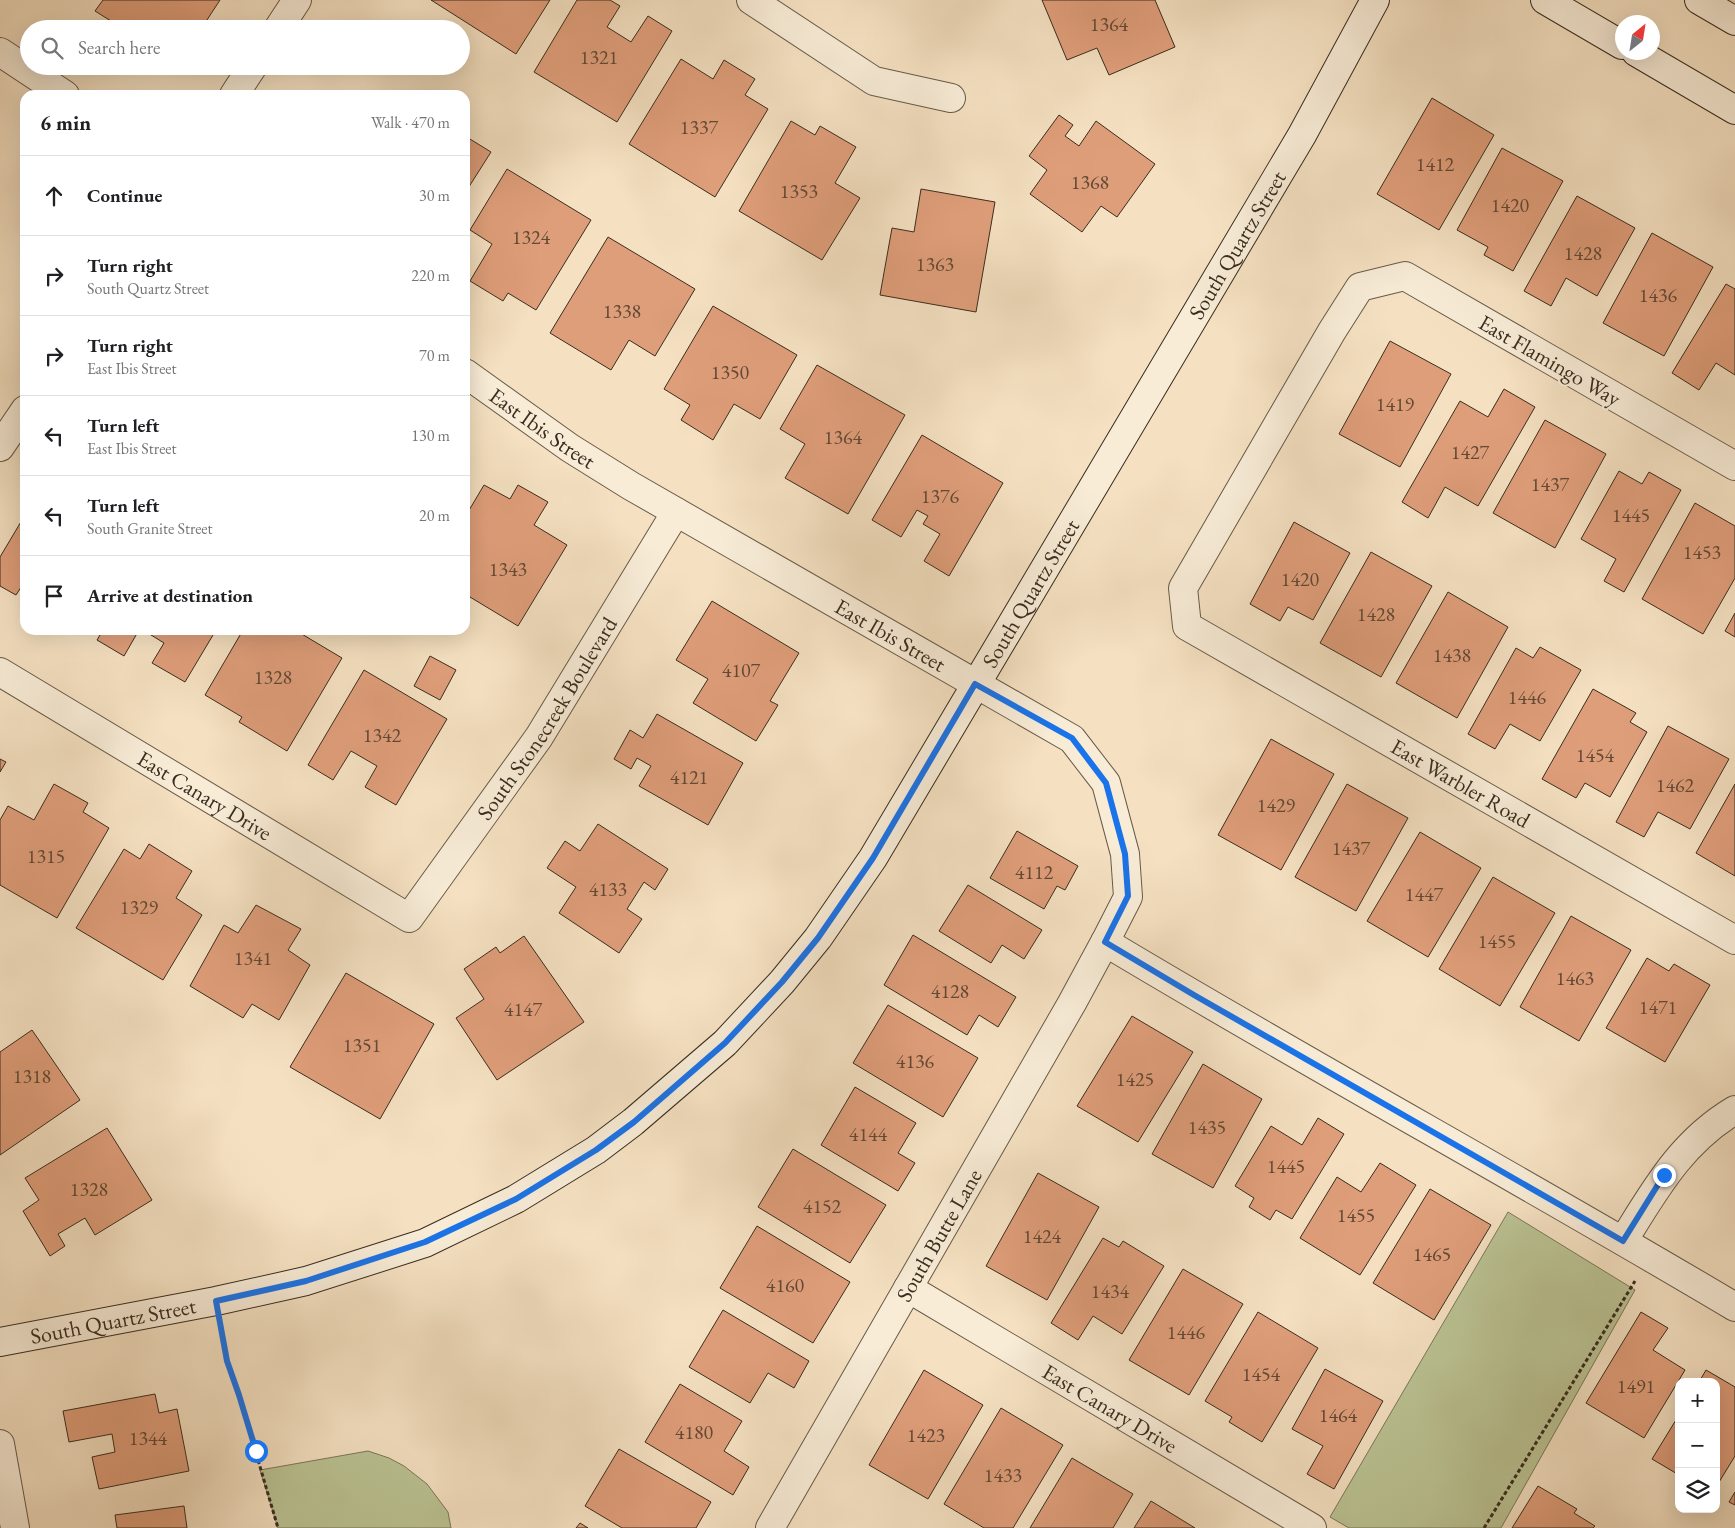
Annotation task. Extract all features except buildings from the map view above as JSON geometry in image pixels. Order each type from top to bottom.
[{"type":"street","points":[[284,20],[297,0]]},
{"type":"street","points":[[751,0],[874,81],[951,98]]},
{"type":"street","name":"South Quartz Street","points":[[0,1342],[216,1301],[306,1281],[425,1242],[516,1199],[596,1150],[634,1122],[725,1043],[782,982],[818,938],[873,858],[1302,135],[1375,0]]},
{"type":"street","points":[[1545,0],[1615,41]]},
{"type":"street","points":[[1700,0],[1735,20]]},
{"type":"street","points":[[0,52],[20,65]]},
{"type":"street","points":[[1650,60],[1735,110]]},
{"type":"street","points":[[35,75],[58,90]]},
{"type":"street","points":[[237,90],[247,75]]},
{"type":"street","name":"East Flamingo Way","points":[[1187,626],[1183,588],[1332,331],[1360,288],[1405,276],[1735,466]]},
{"type":"street","name":"East Ibis Street","points":[[470,377],[570,448],[631,486],[1072,738],[1106,783],[1125,854],[1128,896],[1105,942]]},
{"type":"street","points":[[0,447],[20,417]]},
{"type":"street","name":"South Stonecreek Boulevard","points":[[409,918],[539,737],[676,512]]},
{"type":"street","name":"East Warbler Road","points":[[1187,626],[1735,940]]},
{"type":"street","name":"East Canary Drive","points":[[0,672],[409,918]]},
{"type":"street","points":[[1105,942],[1623,1241],[1735,1308]]},
{"type":"street","name":"South Butte Lane","points":[[770,1528],[1067,1012],[1105,942]]},
{"type":"street","points":[[1623,1241],[1664,1175],[1693,1142],[1735,1110]]},
{"type":"street","name":"East Canary Drive","points":[[908,1288],[1312,1528]]},
{"type":"street","points":[[0,1444],[15,1528]]},
{"type":"path","points":[[1484,1528],[1635,1280]]},
{"type":"path","points":[[216,1301],[227,1361],[242,1403],[278,1528]]},
{"type":"green space","points":[[1508,1212],[1635,1290],[1501,1528],[1349,1528],[1330,1517]]},
{"type":"green space","points":[[368,1451],[389,1458],[404,1466],[427,1484],[448,1512],[451,1528],[278,1528],[260,1470]]},
{"type":"route","points":[[256,1451],[233,1374],[227,1361],[216,1301],[306,1281],[425,1242],[482,1217],[516,1199],[596,1150],[634,1122],[725,1043],[782,982],[818,938],[873,858],[975,684],[1072,738],[1106,783],[1125,854],[1128,896],[1105,942],[1623,1241],[1664,1175]]}]
